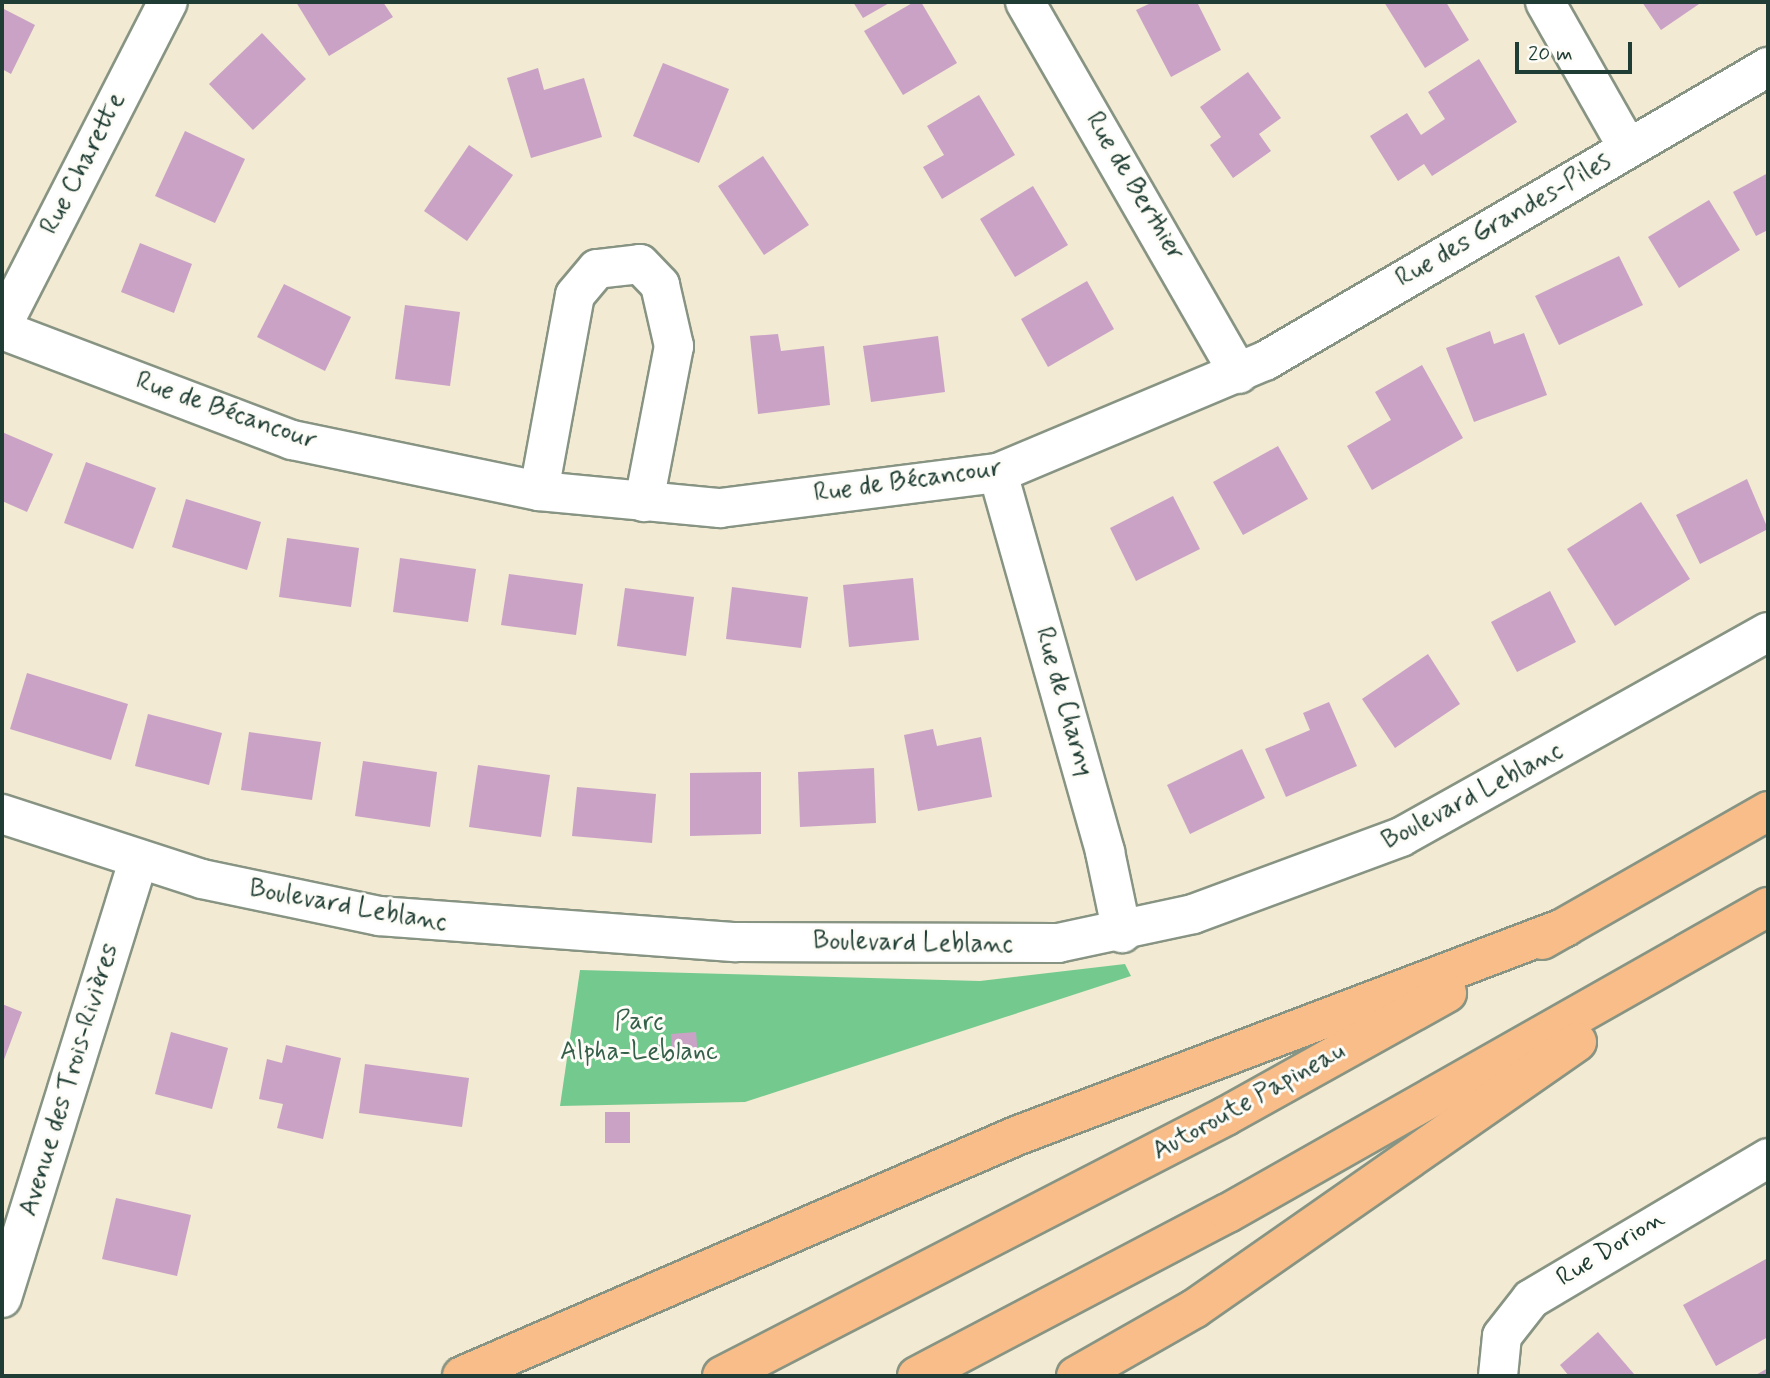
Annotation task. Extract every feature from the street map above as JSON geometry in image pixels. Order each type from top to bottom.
[{"type":"highway","name":"Autoroute Papineau","points":[[722,1376],[1214,1122],[1566,927],[1768,811]]},
{"type":"highway","points":[[917,1376],[1228,1213],[1768,907]]},
{"type":"highway","points":[[1076,1376],[1194,1309],[1768,907]]},
{"type":"highway","points":[[462,1376],[1016,1136],[1566,927]]},
{"type":"street","name":"Rue Charette","points":[[2,328],[167,2]]},
{"type":"street","name":"Rue de Berthier","points":[[1025,2],[1239,374]]},
{"type":"street","points":[[1545,2],[1628,148]]},
{"type":"street","name":"Rue des Grandes-Piles","points":[[1239,374],[1768,67]]},
{"type":"street","points":[[539,491],[575,295],[597,269],[640,264],[660,285],[674,346],[644,502]]},
{"type":"street","name":"Rue de Bécancour","points":[[2,328],[292,440],[539,491],[720,508],[998,473],[1239,374]]},
{"type":"street","name":"Rue de Charny","points":[[998,473],[1102,839],[1122,933]]},
{"type":"street","name":"Boulevard Leblanc","points":[[2,814],[138,862],[324,907],[509,930],[982,946],[1122,933],[1280,885],[1401,837],[1768,632]]},
{"type":"street","name":"Avenue des Trois-Rivières","points":[[2,1298],[138,862]]},
{"type":"street","name":"Rue Dorion","points":[[1498,1376],[1502,1336],[1531,1299],[1768,1158]]},
{"type":"green space","name":"Parc Alpha-Leblanc","points":[[1125,964],[1131,976],[745,1102],[560,1106],[580,970],[980,981]]},
{"type":"building","points":[[296,2],[383,2],[393,17],[329,56]]},
{"type":"building","points":[[853,2],[891,2],[863,18]]},
{"type":"building","points":[[914,2],[921,2],[957,63],[903,95],[864,31]]},
{"type":"building","points":[[1153,2],[1197,2],[1221,50],[1171,77],[1136,10]]},
{"type":"building","points":[[1384,2],[1446,2],[1469,40],[1425,68]]},
{"type":"building","points":[[1642,2],[1702,2],[1661,30]]},
{"type":"building","points":[[2,8],[35,25],[11,74],[2,69]]},
{"type":"building","points":[[262,33],[306,79],[253,130],[209,84]]},
{"type":"building","points":[[1479,59],[1517,122],[1432,176],[1424,164],[1398,181],[1370,136],[1407,113],[1421,135],[1445,119],[1428,92]]},
{"type":"building","points":[[663,63],[729,89],[699,163],[633,136]]},
{"type":"building","points":[[538,68],[544,90],[584,78],[602,137],[531,158],[507,78]]},
{"type":"building","points":[[1248,72],[1281,118],[1259,134],[1271,151],[1233,178],[1210,145],[1221,137],[1200,107]]},
{"type":"building","points":[[979,95],[1015,155],[942,199],[923,167],[944,155],[927,126]]},
{"type":"building","points":[[185,131],[245,159],[215,223],[155,196]]},
{"type":"building","points":[[469,145],[513,175],[467,241],[424,211]]},
{"type":"building","points":[[763,156],[809,225],[764,255],[718,186]]},
{"type":"building","points":[[1768,173],[1768,230],[1756,236],[1733,192]]},
{"type":"building","points":[[1033,186],[1068,245],[1015,277],[980,219]]},
{"type":"building","points":[[1709,200],[1740,250],[1679,288],[1648,237]]},
{"type":"building","points":[[140,243],[192,264],[174,313],[121,292]]},
{"type":"building","points":[[1619,256],[1643,305],[1559,345],[1535,296]]},
{"type":"building","points":[[1087,281],[1114,329],[1048,367],[1021,319]]},
{"type":"building","points":[[284,284],[351,317],[325,371],[257,337]]},
{"type":"building","points":[[405,305],[460,312],[450,386],[395,379]]},
{"type":"building","points":[[1490,331],[1494,344],[1524,333],[1547,395],[1474,422],[1446,348]]},
{"type":"building","points":[[778,334],[781,351],[824,346],[830,405],[758,414],[750,336]]},
{"type":"building","points":[[938,336],[945,392],[871,402],[863,346]]},
{"type":"building","points":[[1422,365],[1463,438],[1372,490],[1347,446],[1391,420],[1375,392]]},
{"type":"building","points":[[2,432],[53,454],[27,512],[2,501]]},
{"type":"building","points":[[1278,446],[1308,499],[1243,535],[1213,482]]},
{"type":"building","points":[[86,462],[156,488],[133,549],[64,523]]},
{"type":"building","points":[[1747,479],[1768,529],[1700,564],[1676,515]]},
{"type":"building","points":[[1173,496],[1200,549],[1136,581],[1110,528]]},
{"type":"building","points":[[186,499],[261,522],[247,570],[172,547]]},
{"type":"building","points":[[1641,502],[1690,579],[1615,626],[1567,549]]},
{"type":"building","points":[[287,538],[359,548],[351,607],[279,597]]},
{"type":"building","points":[[400,558],[476,569],[468,622],[393,612]]},
{"type":"building","points":[[509,574],[583,584],[576,635],[501,625]]},
{"type":"building","points":[[913,578],[919,640],[849,647],[843,585]]},
{"type":"building","points":[[732,587],[808,597],[801,648],[726,639]]},
{"type":"building","points":[[625,588],[694,597],[686,656],[617,646]]},
{"type":"building","points":[[1550,591],[1576,642],[1517,672],[1491,622]]},
{"type":"building","points":[[1428,654],[1460,704],[1395,748],[1362,699]]},
{"type":"building","points":[[27,673],[128,704],[111,760],[10,729]]},
{"type":"building","points":[[1329,702],[1357,766],[1286,797],[1265,749],[1310,730],[1303,713]]},
{"type":"building","points":[[148,714],[222,733],[209,785],[135,766]]},
{"type":"building","points":[[933,729],[937,746],[981,737],[992,797],[918,811],[904,735]]},
{"type":"building","points":[[249,732],[321,742],[312,800],[241,790]]},
{"type":"building","points":[[1242,749],[1265,798],[1190,834],[1167,785]]},
{"type":"building","points":[[363,761],[437,772],[430,827],[355,816]]},
{"type":"building","points":[[478,765],[550,775],[541,837],[469,827]]},
{"type":"building","points":[[874,768],[876,823],[800,827],[798,772]]},
{"type":"building","points":[[761,772],[761,834],[690,836],[690,773]]},
{"type":"building","points":[[577,787],[656,794],[652,843],[572,836]]},
{"type":"building","points":[[2,1004],[22,1012],[2,1065]]},
{"type":"building","points":[[171,1032],[228,1048],[212,1109],[155,1094]]},
{"type":"building","points":[[696,1032],[698,1056],[673,1058],[671,1034]]},
{"type":"building","points":[[286,1045],[341,1058],[323,1139],[277,1128],[283,1104],[259,1099],[267,1059],[282,1063]]},
{"type":"building","points":[[365,1064],[469,1078],[462,1127],[359,1113]]},
{"type":"building","points":[[605,1112],[630,1112],[630,1143],[605,1143]]},
{"type":"building","points":[[116,1198],[191,1215],[177,1276],[102,1259]]},
{"type":"building","points":[[1766,1259],[1768,1337],[1716,1366],[1683,1305]]},
{"type":"building","points":[[1598,1332],[1634,1374],[1632,1376],[1569,1376],[1560,1365]]},
{"type":"building","points":[[1768,1368],[1768,1376],[1754,1376]]}]
